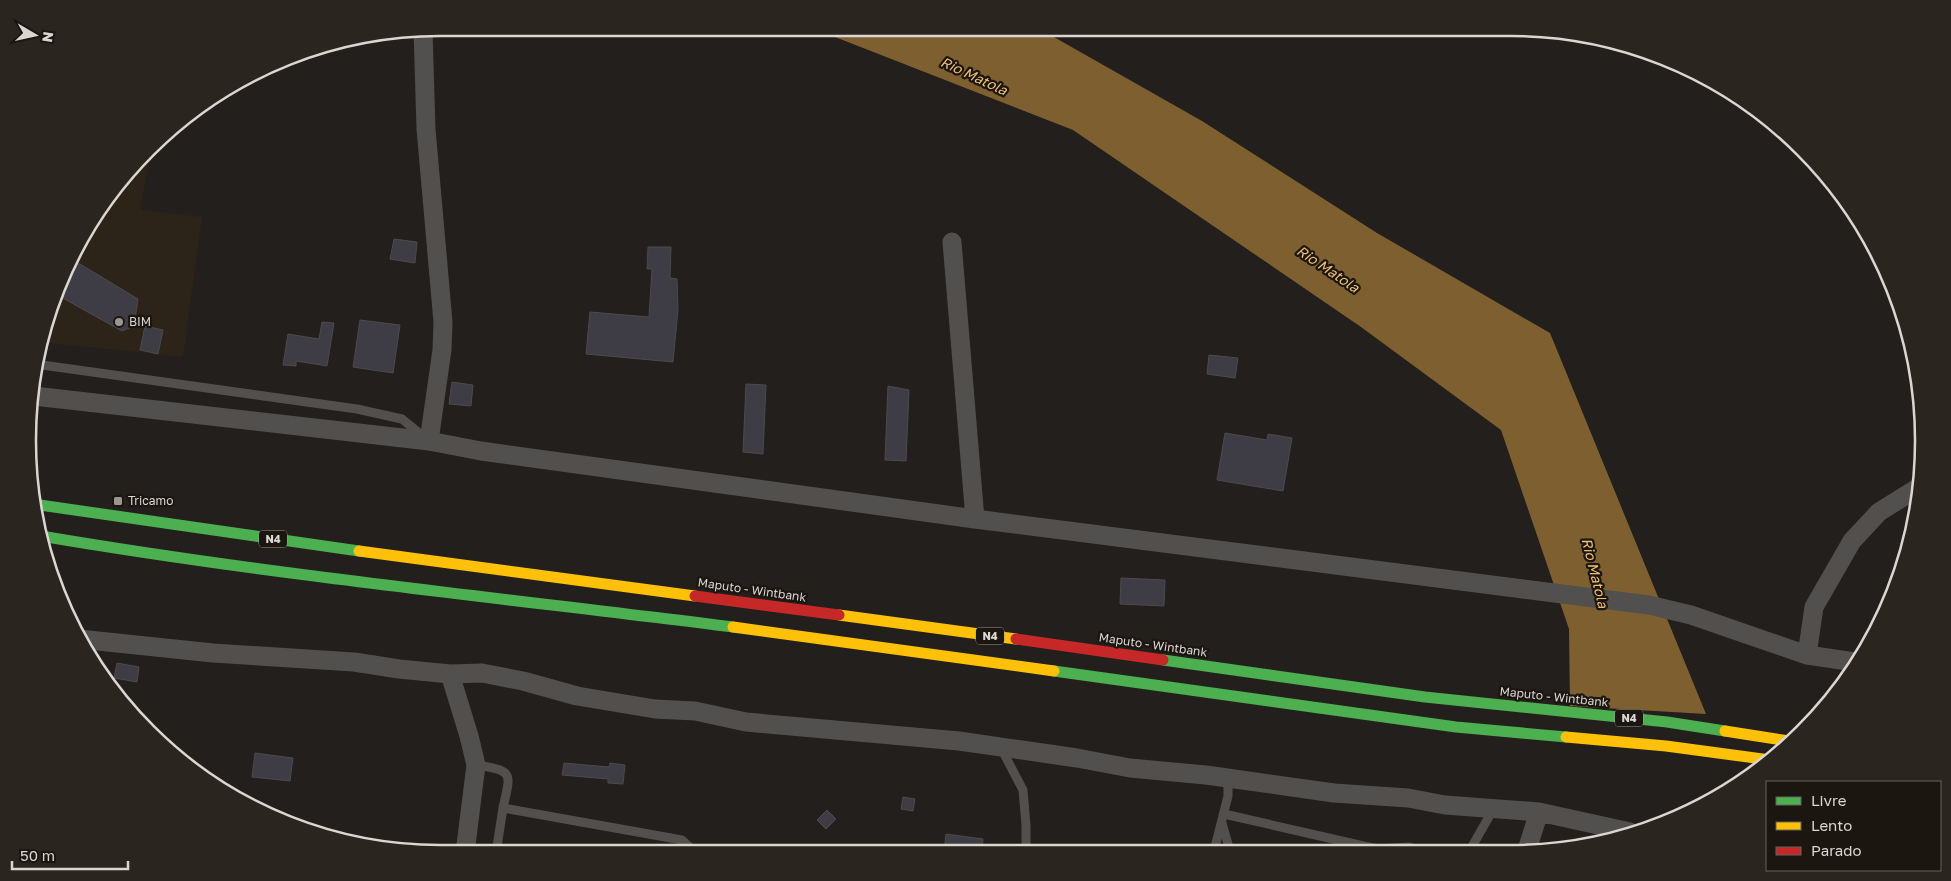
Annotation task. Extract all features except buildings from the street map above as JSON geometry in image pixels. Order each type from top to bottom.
[{"type":"highway","name":"Maputo - Wintbank","points":[[42,505],[466,567],[919,625],[1442,699],[1667,722],[1781,740]]},
{"type":"highway","name":"N4","points":[[48,537],[200,562],[675,620],[1465,728],[1665,746],[1760,759]]},
{"type":"street","points":[[423,37],[426,129],[443,322],[442,350],[429,441]]},
{"type":"street","points":[[952,242],[975,519]]},
{"type":"street","points":[[39,397],[429,441],[482,451],[975,519],[1649,605],[1690,616],[1807,655],[1849,661]]},
{"type":"street","points":[[1807,655],[1814,607],[1852,541],[1879,512],[1911,492]]},
{"type":"street","points":[[88,640],[213,653],[354,662],[450,674],[482,673],[522,681],[578,696],[655,708],[695,711],[746,722],[950,740],[1130,768],[1228,778],[1334,793],[1408,798],[1445,805],[1539,812],[1619,830]]},
{"type":"street","points":[[450,674],[476,765],[466,845]]},
{"type":"street","points":[[1529,844],[1539,812]]},
{"type":"lane","points":[[44,365],[357,409],[402,419],[429,441]]},
{"type":"lane","points":[[1001,747],[1022,790],[1026,845]]},
{"type":"lane","points":[[476,765],[501,769],[509,779],[497,845]]},
{"type":"lane","points":[[1216,845],[1228,796],[1228,778]]},
{"type":"lane","points":[[503,808],[682,840],[688,845]]},
{"type":"lane","points":[[1473,845],[1494,808]]},
{"type":"lane","points":[[1223,818],[1357,845]]},
{"type":"lane","points":[[1223,818],[1229,845]]},
{"type":"shaded area","points":[[148,163],[141,210],[202,217],[183,357],[48,343],[67,286],[90,238],[120,194]]},
{"type":"water","name":"Rio Matola","points":[[832,36],[1052,36],[1202,121],[1377,233],[1550,333],[1706,714],[1570,706],[1569,629],[1501,430],[1361,327],[1073,130]]},
{"type":"traffic: fast","points":[[42,505],[359,551]]},
{"type":"traffic: fast","points":[[48,537],[214,563],[733,627]]},
{"type":"traffic: fast","points":[[1163,660],[1425,697],[1667,722],[1725,731]]},
{"type":"traffic: fast","points":[[1054,671],[1456,727],[1566,737]]},
{"type":"traffic: slow","points":[[359,551],[695,596]]},
{"type":"traffic: slow","points":[[839,615],[1016,639]]},
{"type":"traffic: slow","points":[[733,627],[1054,671]]},
{"type":"traffic: slow","points":[[1725,731],[1781,740]]},
{"type":"traffic: slow","points":[[1566,737],[1666,746],[1760,759]]},
{"type":"traffic: jam","points":[[695,596],[839,615]]},
{"type":"traffic: jam","points":[[1016,639],[1163,660]]},
{"type":"place","name":"BIM","points":[[119,322]]},
{"type":"place","name":"Tricamo","points":[[118,501]]}]
